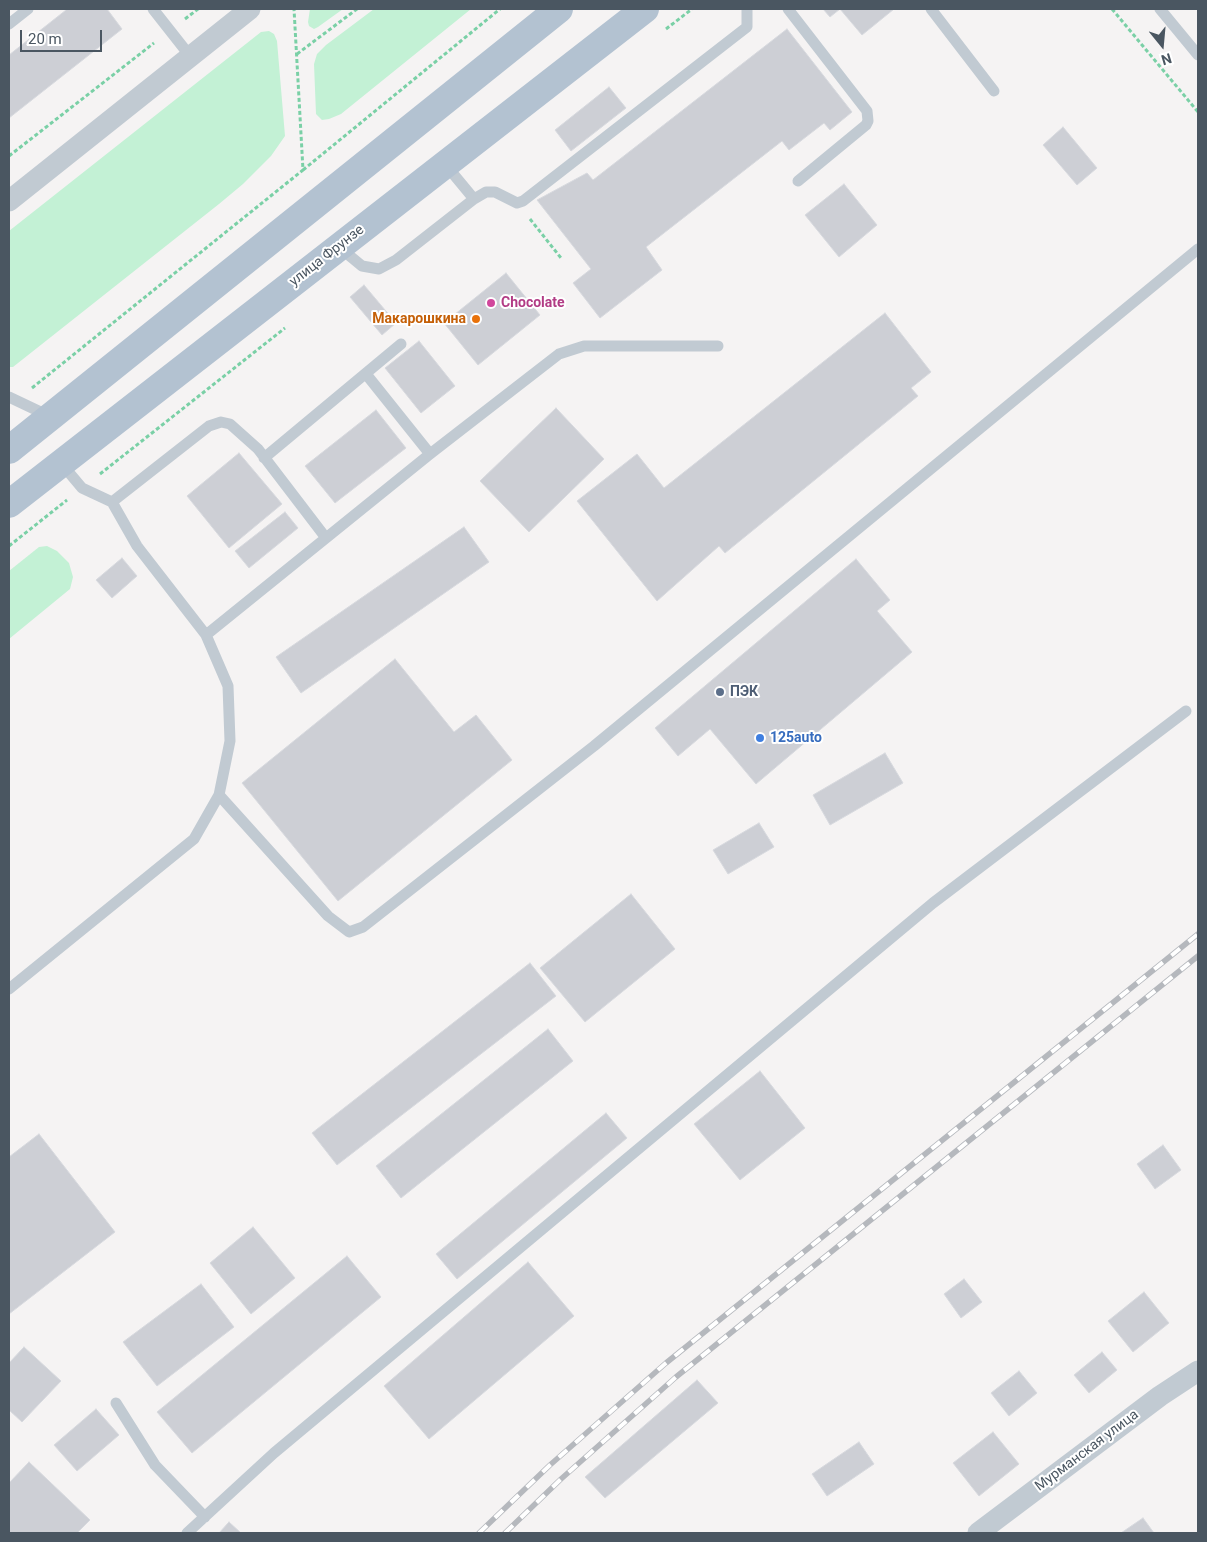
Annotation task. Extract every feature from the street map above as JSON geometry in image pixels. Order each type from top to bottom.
[{"type":"main road","points":[[9,450],[559,9]]},
{"type":"main road","name":"улица Фрунзе","points":[[9,504],[645,9]]},
{"type":"street","points":[[9,201],[250,9]]},
{"type":"street","name":"Мурманская улица","points":[[978,1533],[1160,1396],[1198,1371]]},
{"type":"lane","points":[[9,24],[28,9]]},
{"type":"lane","points":[[153,9],[190,56]]},
{"type":"lane","points":[[339,246],[362,266],[379,269],[396,260],[474,199],[486,192],[495,192],[517,203],[523,201],[747,26],[747,9]]},
{"type":"lane","points":[[788,9],[867,111],[868,121],[866,125],[798,180]]},
{"type":"lane","points":[[931,9],[994,91]]},
{"type":"lane","points":[[1160,9],[1198,55]]},
{"type":"lane","points":[[445,164],[474,199]]},
{"type":"lane","points":[[219,794],[328,916],[349,932],[363,927],[594,746],[1198,249]]},
{"type":"lane","points":[[264,458],[401,344]]},
{"type":"lane","points":[[206,635],[430,454],[560,354],[584,346],[718,346]]},
{"type":"lane","points":[[366,374],[430,454]]},
{"type":"lane","points":[[13,398],[50,417]]},
{"type":"lane","points":[[112,502],[209,426],[221,422],[230,424],[258,449],[326,538]]},
{"type":"lane","points":[[9,989],[194,839],[219,794],[230,742],[228,686],[206,635],[137,546],[112,502],[82,488],[61,463]]},
{"type":"lane","points":[[187,1533],[274,1453],[934,903],[1186,711]]},
{"type":"lane","points":[[116,1403],[155,1465],[205,1516]]},
{"type":"path","points":[[9,156],[198,9]]},
{"type":"path","points":[[294,9],[303,170]]},
{"type":"path","points":[[296,54],[357,9]]},
{"type":"path","points":[[13,398],[303,170],[500,9]]},
{"type":"path","points":[[1112,9],[1198,112]]},
{"type":"path","points":[[517,203],[561,258]]},
{"type":"green space","points":[[310,9],[343,9],[314,29],[309,26],[308,22]]},
{"type":"green space","points":[[374,9],[471,9],[341,114],[322,120],[316,114],[314,64],[317,54]]},
{"type":"green space","points":[[269,31],[274,34],[277,41],[285,136],[271,156],[243,184],[219,204],[13,367],[9,367],[9,231],[261,32]]},
{"type":"green space","points":[[47,546],[57,551],[69,563],[73,577],[70,589],[9,639],[9,571],[39,547]]},
{"type":"building","points":[[65,9],[107,9],[122,29],[9,118],[9,55]]},
{"type":"building","points":[[823,9],[840,9],[830,17]]},
{"type":"building","points":[[840,9],[894,9],[862,35]]},
{"type":"building","points":[[787,29],[852,112],[830,130],[824,123],[789,150],[782,141],[646,247],[662,270],[600,318],[573,283],[591,269],[537,200],[587,173],[593,180]]},
{"type":"building","points":[[609,87],[626,108],[571,151],[555,130]]},
{"type":"building","points":[[1063,127],[1097,168],[1077,185],[1043,145]]},
{"type":"building","points":[[844,184],[877,225],[839,257],[805,215]]},
{"type":"building","points":[[506,273],[540,315],[478,365],[444,323]]},
{"type":"building","points":[[364,285],[396,323],[382,335],[350,297]]},
{"type":"building","points":[[885,313],[931,372],[911,388],[918,396],[725,553],[719,546],[657,601],[577,501],[637,454],[664,488]]},
{"type":"building","points":[[419,341],[455,386],[421,413],[385,368]]},
{"type":"building","points":[[556,408],[604,459],[529,532],[480,481]]},
{"type":"building","points":[[376,410],[406,448],[335,503],[305,466]]},
{"type":"building","points":[[239,453],[282,504],[229,548],[187,496]]},
{"type":"building","points":[[285,512],[298,528],[249,568],[235,551]]},
{"type":"building","points":[[464,527],[489,562],[301,693],[276,657]]},
{"type":"building","points":[[122,558],[137,576],[112,598],[96,580]]},
{"type":"building","points":[[856,559],[890,600],[877,611],[912,652],[756,784],[710,729],[678,756],[655,728]]},
{"type":"building","points":[[395,659],[454,732],[476,715],[512,760],[338,901],[242,783]]},
{"type":"building","points":[[885,753],[903,783],[830,825],[813,795]]},
{"type":"building","points":[[759,823],[774,847],[728,874],[713,850]]},
{"type":"building","points":[[631,894],[675,949],[585,1022],[540,968]]},
{"type":"building","points":[[530,963],[556,996],[337,1165],[312,1133]]},
{"type":"building","points":[[548,1029],[573,1061],[401,1198],[376,1166]]},
{"type":"building","points":[[760,1071],[805,1128],[740,1180],[694,1124]]},
{"type":"building","points":[[606,1113],[627,1138],[457,1279],[436,1254]]},
{"type":"building","points":[[39,1134],[115,1232],[9,1314],[9,1157]]},
{"type":"building","points":[[1163,1145],[1181,1170],[1155,1189],[1137,1164]]},
{"type":"building","points":[[253,1227],[295,1278],[251,1314],[210,1263]]},
{"type":"building","points":[[347,1256],[381,1297],[192,1453],[157,1412]]},
{"type":"building","points":[[528,1262],[574,1316],[429,1439],[384,1386]]},
{"type":"building","points":[[964,1279],[982,1302],[961,1318],[944,1294]]},
{"type":"building","points":[[201,1284],[234,1327],[157,1386],[123,1342]]},
{"type":"building","points":[[1144,1292],[1169,1323],[1133,1352],[1108,1321]]},
{"type":"building","points":[[24,1347],[61,1381],[22,1422],[9,1410],[9,1363]]},
{"type":"building","points":[[1102,1352],[1117,1370],[1089,1393],[1074,1375]]},
{"type":"building","points":[[1019,1371],[1037,1393],[1009,1416],[991,1393]]},
{"type":"building","points":[[697,1380],[718,1403],[605,1498],[585,1477]]},
{"type":"building","points":[[96,1409],[119,1435],[77,1471],[54,1445]]},
{"type":"building","points":[[993,1432],[1019,1464],[979,1496],[953,1463]]},
{"type":"building","points":[[859,1442],[874,1464],[827,1496],[812,1474]]},
{"type":"building","points":[[29,1462],[90,1520],[77,1533],[9,1533],[9,1483]]},
{"type":"building","points":[[1143,1518],[1154,1533],[1121,1533]]},
{"type":"building","points":[[229,1522],[241,1533],[219,1533]]},
{"type":"railway","points":[[479,1533],[550,1465],[666,1363],[1198,934]]},
{"type":"railway","points":[[505,1533],[561,1479],[676,1377],[1198,956]]},
{"type":"place","name":"Chocolate","points":[[491,303]]},
{"type":"place","name":"Макарошкина","points":[[476,319]]},
{"type":"place","name":"ПЭК","points":[[720,692]]},
{"type":"place","name":"125auto","points":[[760,738]]}]
